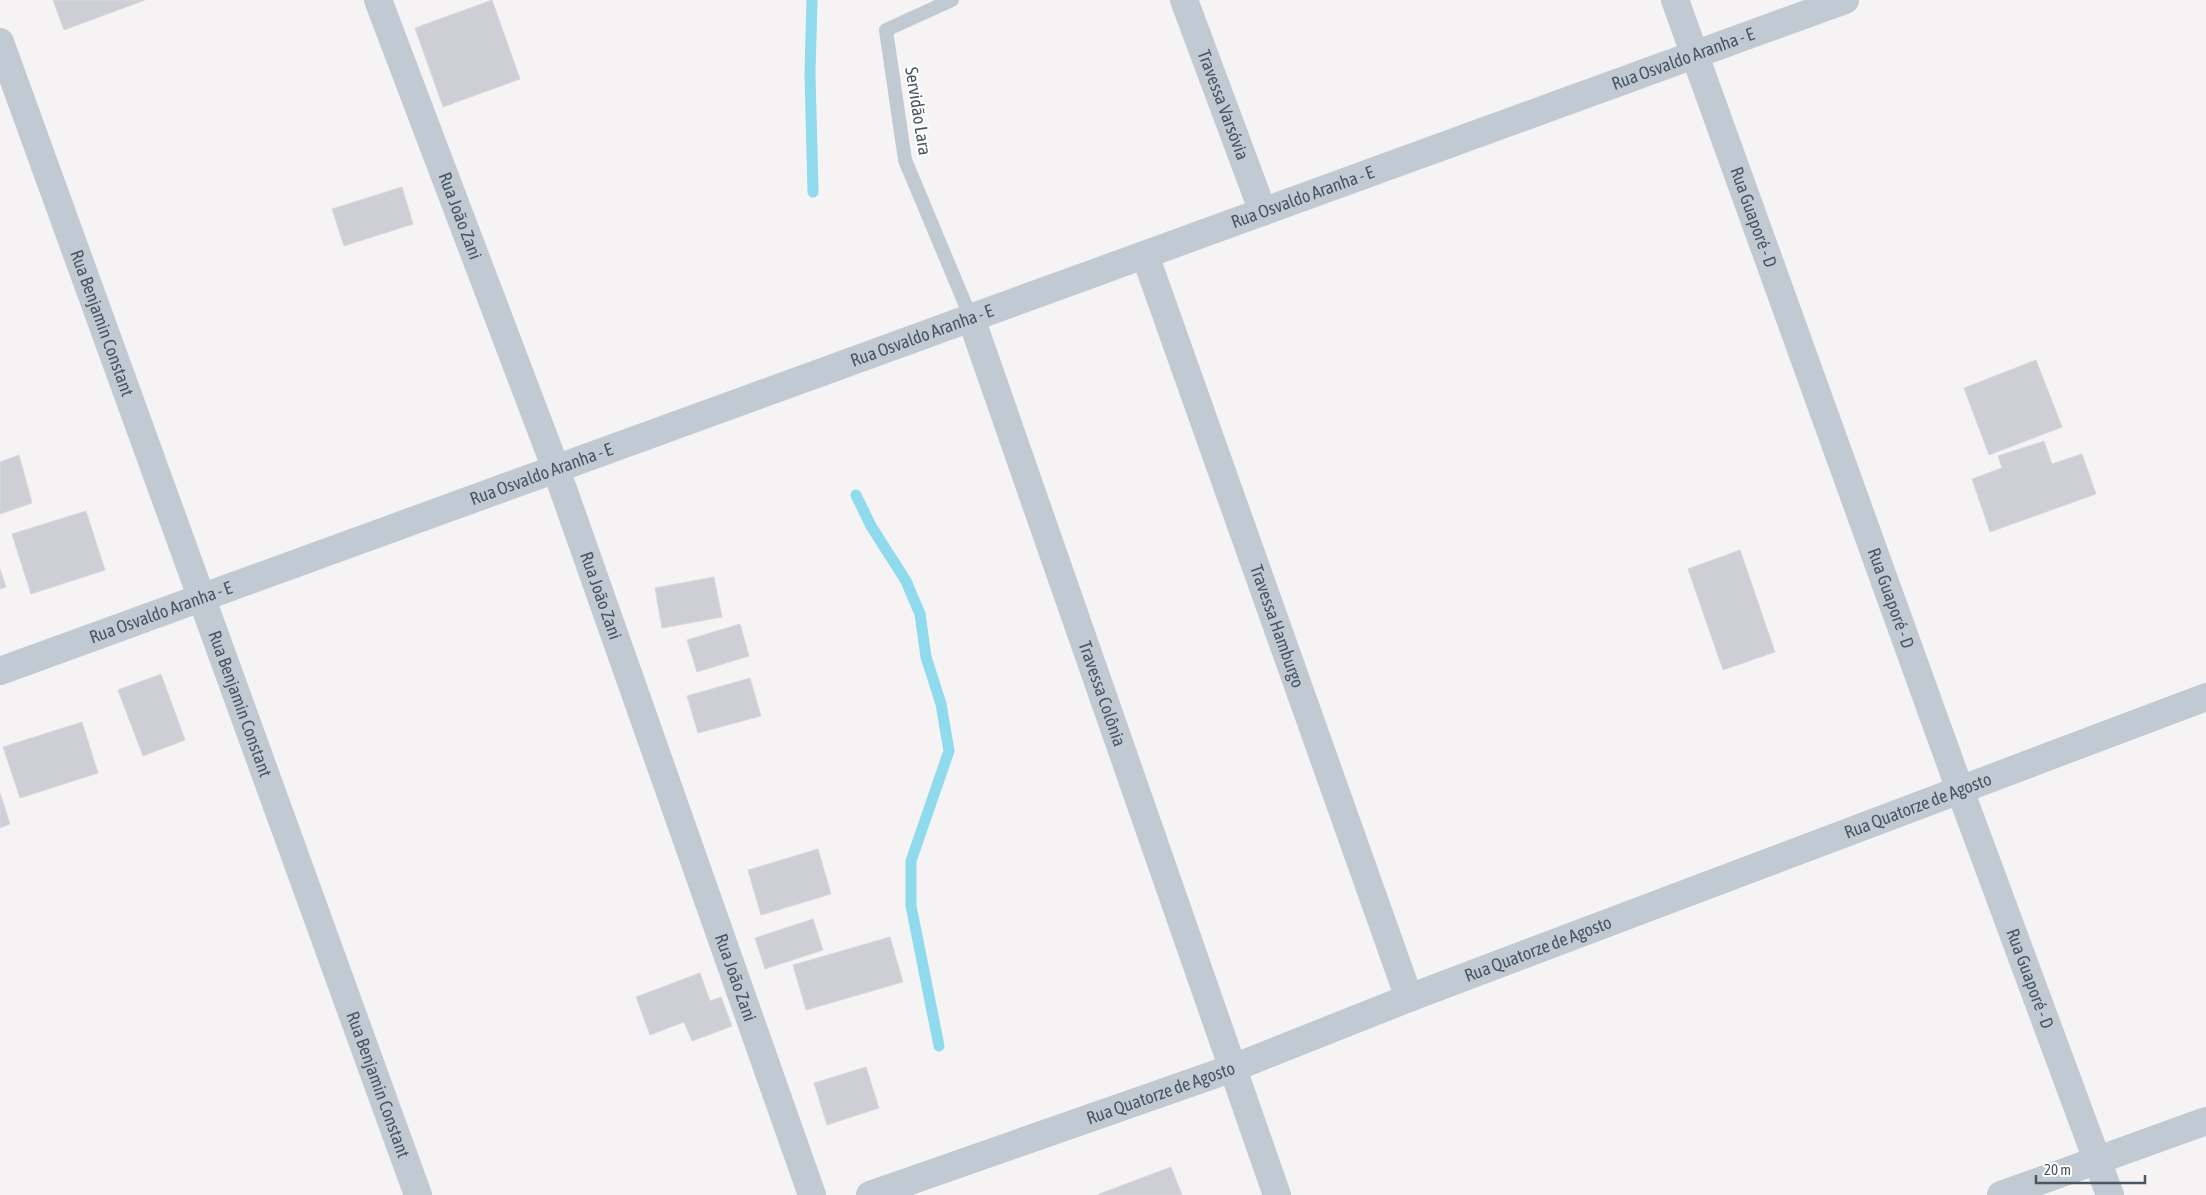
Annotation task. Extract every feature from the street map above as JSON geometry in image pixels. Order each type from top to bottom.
[{"type":"street","name":"Rua João Zani","points":[[378,0],[556,469],[812,1195]]},
{"type":"street","name":"Travessa Varsóvia","points":[[1184,0],[1263,212]]},
{"type":"street","name":"Rua Guaporé - D","points":[[1675,0],[1960,790],[2110,1195]]},
{"type":"street","name":"Rua Osvaldo Aranha - E","points":[[0,671],[1845,0]]},
{"type":"street","name":"Rua Benjamin Constant","points":[[0,42],[418,1195]]},
{"type":"street","name":"Travessa Hamburgo","points":[[1145,255],[1409,998]]},
{"type":"street","name":"Travessa Colônia","points":[[970,318],[1276,1195]]},
{"type":"street","name":"Rua Quatorze de Agosto","points":[[870,1195],[1233,1068],[1409,998],[2206,697]]},
{"type":"street","points":[[2001,1195],[2206,1120]]},
{"type":"lane","name":"Servidão Lara","points":[[952,0],[886,30],[905,160],[970,318]]},
{"type":"building","points":[[53,0],[145,0],[64,30]]},
{"type":"building","points":[[492,0],[520,79],[443,107],[415,28]]},
{"type":"building","points":[[402,187],[413,224],[344,246],[332,209]]},
{"type":"building","points":[[2036,360],[2062,427],[1989,455],[1964,388]]},
{"type":"building","points":[[2044,441],[2052,464],[2082,454],[2096,494],[1990,532],[1972,479],[2002,468],[1998,456]]},
{"type":"building","points":[[19,455],[32,503],[0,514],[0,462]]},
{"type":"building","points":[[86,511],[105,570],[31,594],[12,534]]},
{"type":"building","points":[[1740,550],[1775,652],[1723,670],[1688,569]]},
{"type":"building","points":[[0,569],[6,587],[0,589]]},
{"type":"building","points":[[714,577],[722,617],[662,628],[655,588]]},
{"type":"building","points":[[740,624],[749,656],[697,672],[687,640]]},
{"type":"building","points":[[161,674],[185,740],[143,756],[118,690]]},
{"type":"building","points":[[750,678],[761,716],[698,733],[687,696]]},
{"type":"building","points":[[82,722],[98,773],[20,798],[3,747]]},
{"type":"building","points":[[0,793],[10,824],[0,828]]},
{"type":"building","points":[[818,849],[831,894],[761,915],[748,870]]},
{"type":"building","points":[[813,919],[823,950],[765,969],[755,938]]},
{"type":"building","points":[[890,937],[903,982],[806,1010],[793,965]]},
{"type":"building","points":[[700,973],[710,1001],[721,997],[732,1026],[692,1041],[684,1022],[650,1035],[636,997]]},
{"type":"building","points":[[866,1067],[879,1108],[827,1125],[814,1083]]},
{"type":"building","points":[[1171,1167],[1182,1195],[1099,1195],[1099,1194]]},
{"type":"waterway","points":[[812,0],[810,73],[813,192]]},
{"type":"waterway","points":[[856,495],[871,526],[906,581],[920,614],[926,657],[941,704],[949,751],[911,861],[911,906],[939,1046]]}]
